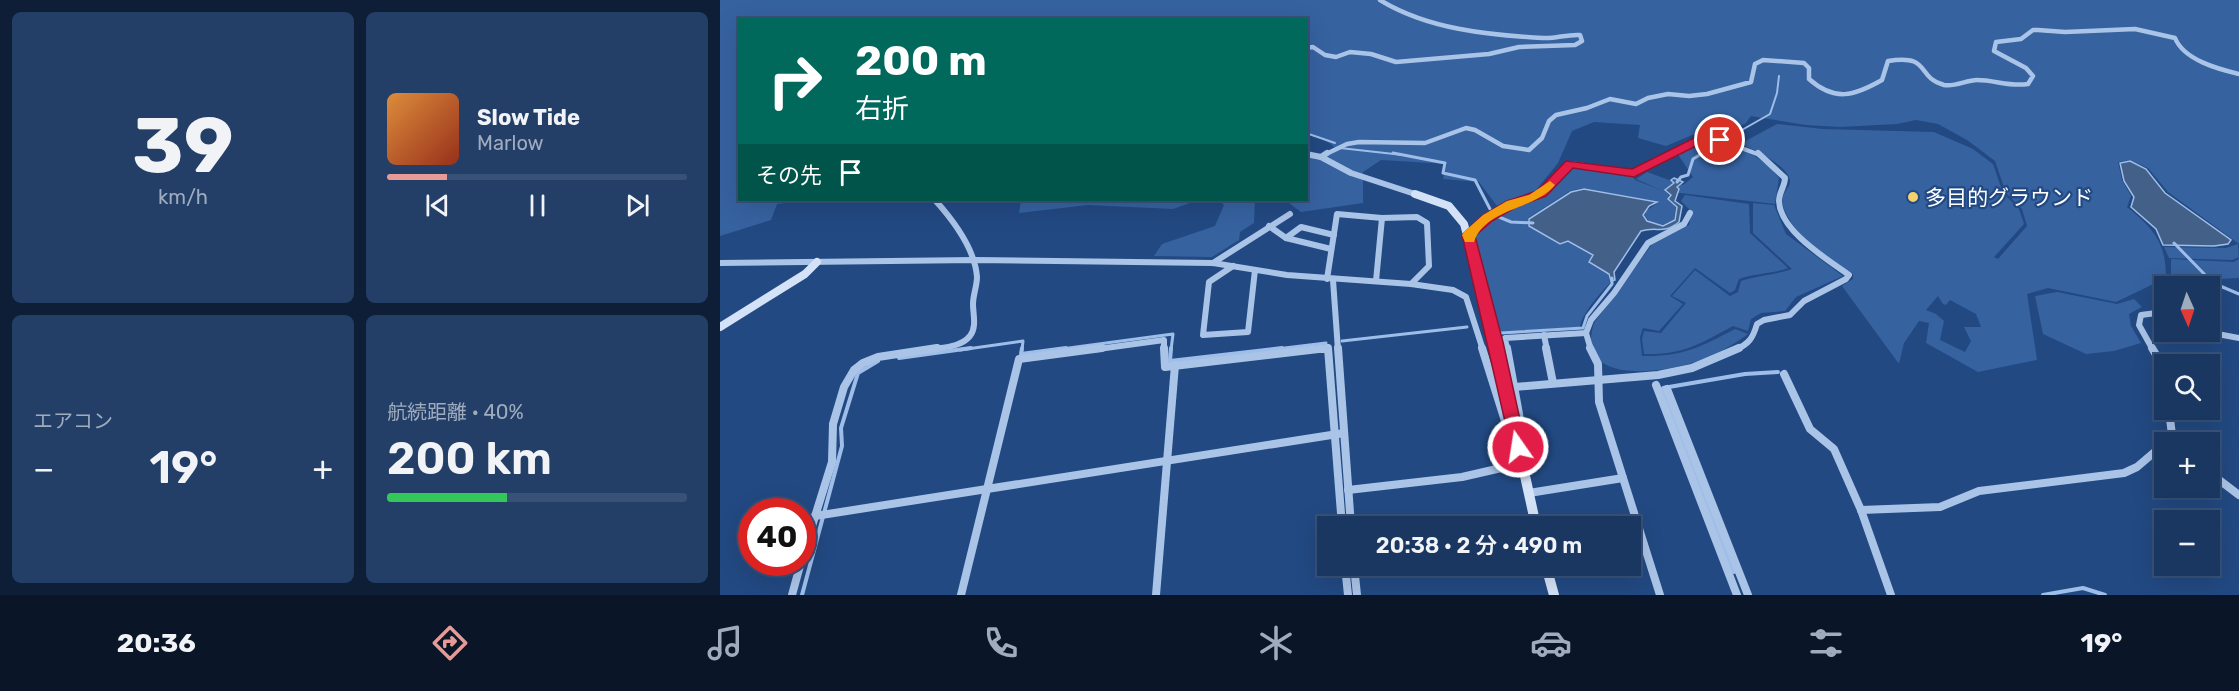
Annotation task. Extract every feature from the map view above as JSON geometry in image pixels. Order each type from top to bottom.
[{"type":"street","points":[[1308,48],[1313,47],[1325,55],[1336,57],[1350,52],[1396,62],[1489,54],[1519,47],[1575,45],[1582,41],[1580,35],[1574,34],[1544,38],[1454,27],[1391,9],[1380,0]]},
{"type":"street","points":[[1321,157],[1332,148],[1345,142],[1427,144],[1443,135],[1463,129],[1475,129],[1487,138],[1516,150],[1529,150],[1542,138],[1549,120],[1556,115],[1587,108],[1610,99],[1636,104],[1648,98],[1668,94],[1689,96],[1707,94],[1750,82],[1754,76],[1755,64],[1763,60],[1804,63],[1809,68],[1809,79],[1818,89],[1833,95],[1865,91],[1882,80],[1888,61],[1900,58],[1915,58],[1922,63],[1932,79],[1945,85],[1959,86],[1976,79],[2014,87],[2028,84],[2033,76],[2026,68],[1994,51],[1995,42],[2019,41],[2028,38],[2033,30],[2042,29],[2069,33],[2122,27],[2161,32],[2175,38],[2179,48],[2215,68],[2239,74]]},
{"type":"street","points":[[1468,235],[1487,218],[1511,204],[1541,194],[1570,164],[1634,173],[1700,140],[1720,140],[1758,153],[1783,174],[1786,179],[1779,203],[1791,228],[1816,251],[1849,275],[1846,279],[1804,301],[1790,315],[1764,320],[1757,324],[1754,336],[1746,345],[1692,368],[1658,375],[1515,387]]},
{"type":"street","points":[[1308,154],[1321,157],[1325,162],[1351,173],[1452,207],[1463,222],[1500,362],[1534,516]]},
{"type":"street","points":[[816,513],[831,462],[833,424],[844,387],[854,370],[863,363],[878,357],[958,345],[969,338],[976,327],[973,302],[977,279],[975,260],[935,201]]},
{"type":"street","points":[[1660,595],[1599,402],[1598,364],[1592,355],[1587,333],[1591,320],[1648,243],[1684,224],[1690,213]]},
{"type":"street","points":[[1213,263],[1290,214]]},
{"type":"street","points":[[1350,516],[1330,280],[1337,214],[1382,218],[1418,217],[1428,223],[1430,266],[1411,285]]},
{"type":"street","points":[[1376,281],[1382,218]]},
{"type":"street","points":[[1269,226],[1286,238],[1332,249]]},
{"type":"street","points":[[1286,238],[1301,227],[1334,235]]},
{"type":"street","points":[[720,263],[975,260],[1213,263],[1330,280],[1376,281],[1453,290],[1466,297],[1506,424],[1514,431]]},
{"type":"street","points":[[720,327],[805,274],[818,262]]},
{"type":"street","points":[[1233,266],[1209,282],[1203,334],[1248,332],[1255,270]]},
{"type":"street","points":[[2154,313],[2141,315],[2138,319],[2139,325],[2156,354]]},
{"type":"street","points":[[1514,431],[1521,425],[1505,338],[1587,333]]},
{"type":"street","points":[[2220,334],[2239,338]]},
{"type":"street","points":[[1544,335],[1553,383]]},
{"type":"street","points":[[961,595],[1019,359],[1164,340],[1165,367],[1328,348],[1341,516]]},
{"type":"street","points":[[1156,595],[1175,365]]},
{"type":"street","points":[[1784,374],[1810,429],[1834,449],[1861,510],[1891,595]]},
{"type":"street","points":[[1656,385],[1737,595]]},
{"type":"street","points":[[1667,389],[1748,595]]},
{"type":"street","points":[[816,516],[1344,433]]},
{"type":"street","points":[[1861,510],[1941,507],[1978,491],[2124,472],[2137,467],[2154,453]]},
{"type":"street","points":[[1348,490],[1462,477],[1522,463]]},
{"type":"street","points":[[1528,494],[1623,478]]},
{"type":"street","points":[[2220,481],[2239,495]]},
{"type":"street","points":[[792,595],[797,576]]},
{"type":"street","points":[[1346,576],[1348,595]]},
{"type":"street","points":[[1355,576],[1357,595]]},
{"type":"street","points":[[1549,576],[1554,595]]},
{"type":"shaded area","points":[[720,0],[2239,0],[2239,244],[2168,192],[2148,168],[2130,160],[2118,162],[2122,180],[2131,196],[2127,207],[2151,229],[2161,245],[2166,276],[2154,276],[2154,284],[2116,302],[2048,288],[2027,294],[2037,360],[1978,372],[1926,343],[1929,323],[1919,321],[1904,343],[1899,364],[1842,286],[1853,279],[1853,274],[1811,245],[1792,224],[1782,202],[1790,183],[1784,170],[1770,158],[1740,144],[1777,124],[1823,129],[1934,132],[1973,149],[1993,164],[2003,193],[2019,209],[2024,224],[1994,257],[1998,259],[2027,226],[2022,209],[2006,193],[1995,161],[1967,140],[1938,124],[1916,120],[1897,124],[1840,127],[1806,125],[1751,116],[1745,124],[1732,129],[1709,128],[1666,146],[1638,138],[1640,125],[1594,122],[1572,131],[1558,163],[1536,190],[1497,206],[1479,182],[1443,179],[1447,164],[1381,160],[1363,172],[1363,203],[1301,212],[1286,201],[1308,201],[1308,156],[1321,159],[1335,148],[1308,132],[1308,18],[738,18],[738,201],[800,201],[777,204],[771,220],[720,236]],"holes":[[[1938,296],[1943,304],[1946,305],[1950,300],[1976,314],[1981,327],[1964,327],[1971,341],[1965,352],[1940,340],[1944,321],[1936,314],[1926,310]]]},
{"type":"shaded area","points":[[1704,142],[1746,151],[1764,162],[1779,178],[1775,204],[1663,191],[1636,179],[1647,172],[1683,185],[1693,177],[1677,153]]},
{"type":"shaded area","points":[[2130,161],[2146,169],[2165,193],[2231,240],[2228,244],[2163,245],[2156,229],[2131,207],[2134,197],[2124,181],[2120,163]]},
{"type":"shaded area","points":[[1571,168],[1632,175],[1635,180],[1666,192],[1669,195],[1667,199],[1676,207],[1674,220],[1663,225],[1649,221],[1645,216],[1646,211],[1659,202],[1583,188],[1570,191],[1528,218],[1529,226],[1560,245],[1568,241],[1593,255],[1588,262],[1608,274],[1610,283],[1587,310],[1580,327],[1500,332],[1475,238],[1484,227],[1513,206],[1546,194]]},
{"type":"shaded area","points":[[1674,178],[1683,182],[1677,187],[1679,189],[1675,201],[1682,206],[1679,222],[1664,229],[1641,231],[1614,272],[1615,280],[1611,281],[1609,274],[1589,262],[1593,255],[1568,241],[1560,244],[1529,226],[1529,219],[1571,192],[1584,189],[1657,202],[1649,206],[1643,215],[1647,221],[1663,226],[1675,220],[1677,207],[1668,199],[1671,195],[1665,190],[1674,183],[1671,180]]},
{"type":"shaded area","points":[[1685,195],[1749,204],[1750,233],[1788,268],[1739,279],[1735,290],[1730,293],[1695,268],[1670,296],[1683,304],[1659,331],[1643,328],[1640,337],[1642,356],[1669,355],[1691,350],[1735,329],[1748,334],[1716,354],[1680,366],[1643,371],[1608,366],[1597,357],[1591,343],[1594,323],[1653,243],[1689,225],[1692,212],[1681,201]]},
{"type":"shaded area","points":[[1021,201],[1195,201],[1173,209],[1088,205],[1019,213]]},
{"type":"shaded area","points":[[1220,201],[1255,201],[1254,223],[1240,232],[1239,240],[1212,257],[1154,256],[1162,244],[1215,226],[1224,205]]},
{"type":"shaded area","points":[[1753,203],[1774,205],[1786,234],[1843,276],[1796,297],[1785,311],[1761,313],[1751,319],[1748,331],[1733,326],[1691,347],[1670,353],[1644,354],[1642,339],[1644,331],[1661,333],[1686,303],[1672,296],[1695,270],[1730,296],[1738,292],[1741,281],[1792,269],[1753,233]]},
{"type":"shaded area","points":[[2238,244],[2239,257],[2232,260],[2169,258],[2164,247],[2226,248]]},
{"type":"shaded area","points":[[2171,259],[2234,262],[2239,259],[2239,278],[2171,276]]},
{"type":"shaded area","points":[[2057,292],[2117,304],[2134,299],[2142,307],[2129,314],[2131,326],[2141,343],[2114,351],[2086,354],[2043,334],[2035,296]]},
{"type":"waterway","points":[[1726,139],[1770,114],[1777,93],[1779,76]]},
{"type":"waterway","points":[[1308,134],[1335,143]]},
{"type":"waterway","points":[[1700,155],[1720,144]]},
{"type":"waterway","points":[[1340,148],[1403,155]]},
{"type":"waterway","points":[[1393,153],[1445,163],[1443,173],[1475,180],[1490,209]]},
{"type":"waterway","points":[[1677,182],[1681,177],[1688,175],[1693,159],[1703,153]]},
{"type":"waterway","points":[[1499,217],[1511,222],[1533,223]]},
{"type":"waterway","points":[[2174,243],[2213,283],[2239,294]]},
{"type":"waterway","points":[[1501,333],[1583,328],[1587,316],[1612,284],[1612,278]]},
{"type":"waterway","points":[[1342,341],[1467,327]]},
{"type":"waterway","points":[[1054,350],[1173,334],[1171,350]]},
{"type":"waterway","points":[[960,350],[1023,341],[1022,350]]},
{"type":"waterway","points":[[1269,350],[1326,343]]},
{"type":"waterway","points":[[899,358],[971,348]]},
{"type":"waterway","points":[[1022,348],[1021,354],[1066,348]]},
{"type":"waterway","points":[[1171,348],[1170,361],[1282,348]]},
{"type":"waterway","points":[[802,595],[842,446],[841,428],[858,373],[878,361]]},
{"type":"waterway","points":[[1734,572],[1663,388],[1745,374],[1778,372]]},
{"type":"waterway","points":[[2043,595],[2083,588],[2105,595]]},
{"type":"slow traffic","points":[[1469,239],[1468,235],[1487,218],[1511,204],[1541,194],[1550,185]]},
{"type":"place","name":"多目的グラウンド","points":[[1913,197]]},
{"type":"route","points":[[1518,447],[1496,342],[1468,235],[1487,218],[1511,204],[1541,194],[1570,164],[1634,173],[1700,140],[1720,140]]}]
